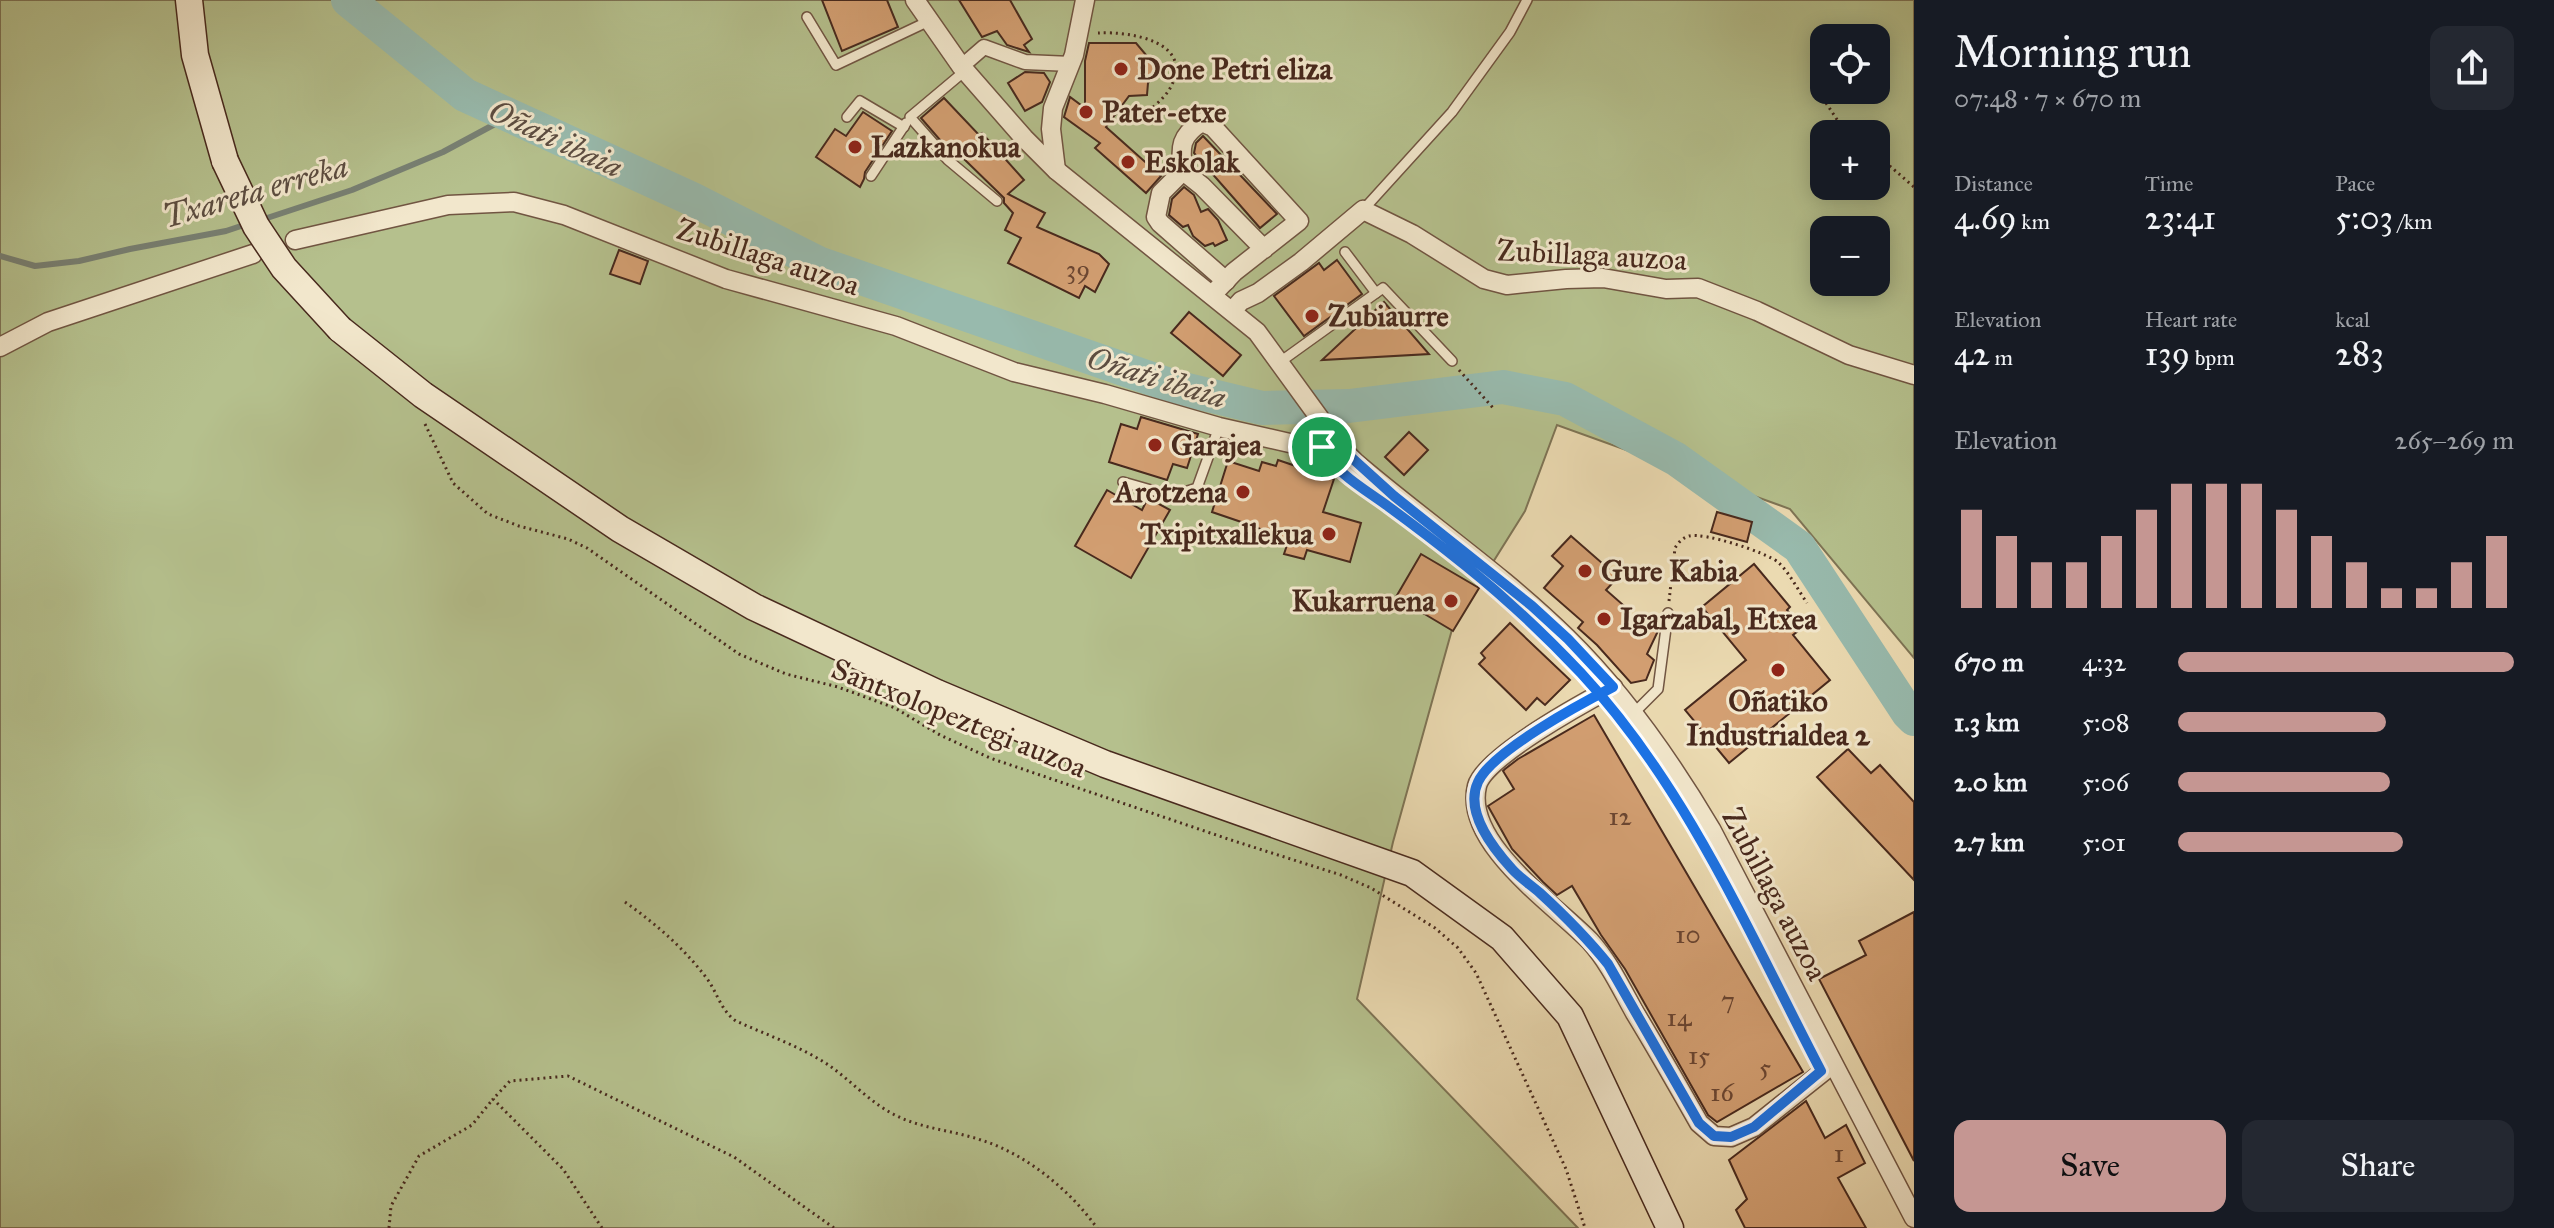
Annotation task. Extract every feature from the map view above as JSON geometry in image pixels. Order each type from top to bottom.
[{"type":"main road","points":[[189,0],[195,55],[225,161],[256,226],[284,268],[340,329],[423,395],[620,529],[754,607],[937,693],[1105,764],[1412,873],[1502,938],[1570,1016],[1670,1228]]},
{"type":"street","name":"Zubillaga auzoa","points":[[915,0],[1013,127],[1056,170],[1257,332],[1342,449],[1394,496],[1532,606],[1613,687],[1689,792],[1711,829],[1914,1218]]},
{"type":"street","points":[[1056,170],[1051,129],[1053,108],[1071,64],[1085,0]]},
{"type":"street","points":[[968,65],[984,47],[1025,62],[1071,64]]},
{"type":"street","points":[[1212,295],[1299,221],[1213,127],[1202,122],[1187,131],[1180,150],[1183,171],[1264,249]]},
{"type":"street","points":[[1183,171],[1161,193],[1156,217],[1226,281]]},
{"type":"street","name":"Zubillaga auzoa","points":[[295,240],[448,205],[514,202],[564,215],[726,279],[896,326],[1014,372],[1219,427],[1294,444],[1342,449]]},
{"type":"street","name":"Zubillaga auzoa","points":[[1363,210],[1412,234],[1495,283],[1527,284],[1591,278],[1617,279],[1666,289],[1698,288],[1757,311],[1849,355],[1914,375]]},
{"type":"street","points":[[1232,311],[1241,301],[1258,293],[1301,262],[1363,210]]},
{"type":"street","points":[[0,347],[48,322],[253,254]]},
{"type":"street","points":[[1613,687],[1534,734],[1493,764],[1478,783],[1475,808],[1484,832],[1513,870],[1574,926],[1608,964],[1699,1123],[1714,1136],[1731,1137],[1754,1127],[1833,1064]]},
{"type":"lane","points":[[1363,210],[1452,112],[1510,32],[1527,0]]},
{"type":"lane","points":[[807,17],[836,65],[929,21]]},
{"type":"lane","points":[[871,176],[910,117],[968,65]]},
{"type":"lane","points":[[847,117],[860,101],[904,127]]},
{"type":"lane","points":[[910,117],[948,160],[997,201]]},
{"type":"lane","points":[[1345,252],[1376,293]]},
{"type":"lane","points":[[1281,364],[1383,288],[1452,361]]},
{"type":"lane","points":[[1123,482],[1172,496],[1197,488],[1219,427]]},
{"type":"lane","points":[[1634,713],[1658,689],[1668,613]]},
{"type":"path","points":[[1079,33],[1110,32],[1142,36],[1168,52],[1175,61],[1176,70],[1169,90],[1147,113]]},
{"type":"path","points":[[1890,166],[1914,187]]},
{"type":"path","points":[[1452,361],[1495,410]]},
{"type":"path","name":"Santxolopeztegi auzoa","points":[[414,416],[426,425],[453,483],[488,514],[587,548],[739,654],[786,674],[838,687],[895,708],[940,735],[990,758],[1341,875],[1371,888],[1435,928],[1458,948],[1476,973],[1566,1169],[1585,1228]]},
{"type":"path","points":[[1668,613],[1675,548],[1679,541],[1691,535],[1755,551],[1777,562],[1807,603]]},
{"type":"path","points":[[625,902],[651,921],[686,954],[708,981],[729,1017],[826,1063],[890,1113],[915,1125],[981,1139],[1011,1152],[1085,1211],[1097,1228]]},
{"type":"path","points":[[389,1228],[391,1206],[419,1156],[472,1125],[510,1081],[568,1076],[734,1157],[834,1228]]},
{"type":"path","points":[[493,1099],[563,1169],[602,1228]]},
{"type":"green space","points":[[0,0],[1914,0],[1914,658],[1790,509],[1557,425],[1525,511],[1453,626],[1393,842],[1357,999],[1578,1228],[0,1228]]},
{"type":"building","points":[[822,0],[887,0],[898,27],[842,51]]},
{"type":"building","points":[[959,0],[1010,0],[1032,39],[1024,45],[1029,52],[1007,45],[997,31],[982,37]]},
{"type":"building","points":[[1089,43],[1136,43],[1157,68],[1158,73],[1148,83],[1147,95],[1129,96],[1106,127],[1161,176],[1146,193],[1095,148],[1100,143],[1064,117],[1070,97],[1085,108],[1085,61]]},
{"type":"building","points":[[1025,72],[1044,73],[1050,82],[1042,102],[1025,111],[1008,83]]},
{"type":"building","points":[[944,98],[979,135],[982,133],[1024,180],[1008,194],[1045,213],[1037,227],[1099,254],[1109,264],[1095,292],[1085,286],[1079,298],[1008,263],[1021,238],[1005,230],[1013,213],[1004,203],[1004,198],[962,157],[959,159],[953,155],[921,118]]},
{"type":"building","name":"Lazkanokua","points":[[863,112],[892,131],[865,172],[860,187],[816,157],[835,129],[846,136]]},
{"type":"building","points":[[1203,136],[1277,214],[1260,228],[1194,153],[1196,143]]},
{"type":"building","points":[[1184,187],[1194,195],[1201,212],[1208,209],[1218,220],[1227,240],[1215,246],[1213,243],[1205,246],[1193,236],[1188,225],[1183,227],[1169,215],[1172,199]]},
{"type":"building","points":[[619,250],[648,261],[640,284],[610,274]]},
{"type":"building","name":"Zubiaurre","points":[[1337,260],[1362,294],[1304,336],[1274,296],[1319,263],[1324,270]]},
{"type":"building","points":[[1384,302],[1429,354],[1322,360]]},
{"type":"building","points":[[1189,312],[1241,355],[1223,376],[1171,333]]},
{"type":"building","name":"Garajea","points":[[1141,417],[1198,434],[1187,468],[1173,464],[1167,480],[1109,462],[1121,424],[1137,429]]},
{"type":"building","points":[[1409,432],[1428,450],[1404,475],[1385,457]]},
{"type":"building","points":[[1278,460],[1334,479],[1323,512],[1361,523],[1350,562],[1307,550],[1304,559],[1284,554],[1288,542],[1212,512],[1228,461],[1259,471],[1262,462],[1276,466]]},
{"type":"building","points":[[1107,490],[1142,510],[1148,498],[1170,510],[1131,578],[1075,546]]},
{"type":"building","points":[[1717,512],[1752,522],[1747,542],[1711,532]]},
{"type":"building","points":[[1571,536],[1618,577],[1606,590],[1630,611],[1626,616],[1658,631],[1647,654],[1654,660],[1646,680],[1631,683],[1578,628],[1583,622],[1544,588],[1563,566],[1552,556]]},
{"type":"building","points":[[1421,554],[1479,588],[1453,631],[1396,597]]},
{"type":"building","name":"Oñatiko Industrialdea 2","points":[[1754,564],[1790,607],[1787,610],[1802,628],[1793,635],[1830,680],[1729,763],[1685,710],[1746,660],[1702,607]]},
{"type":"building","points":[[1510,623],[1570,680],[1545,705],[1537,698],[1526,710],[1479,664],[1485,658],[1481,653]]},
{"type":"building","points":[[1594,715],[1803,1072],[1717,1122],[1708,1115],[1625,969],[1572,886],[1557,895],[1543,882],[1512,849],[1488,806],[1514,789],[1503,771],[1505,769]]},
{"type":"building","points":[[1848,749],[1871,773],[1880,765],[1914,802],[1914,880],[1817,777]]},
{"type":"building","points":[[1914,912],[1914,1161],[1819,979],[1866,955],[1859,941]]},
{"type":"building","points":[[1806,1101],[1825,1138],[1846,1125],[1865,1163],[1838,1178],[1866,1228],[1745,1228],[1736,1210],[1747,1199],[1729,1160]]},
{"type":"waterway","name":"Oñati ibaia","points":[[348,0],[465,95],[692,199],[818,263],[1175,387],[1262,408],[1349,406],[1503,387],[1565,399],[1676,459],[1799,547],[1914,719]]},
{"type":"waterway","name":"Txareta erreka","points":[[261,220],[352,190],[443,152],[510,116]]},
{"type":"waterway","name":"Txareta erreka","points":[[0,256],[35,266],[79,261],[247,224]]},
{"type":"place","name":"Done Petri eliza","points":[[1121,69]]},
{"type":"place","name":"Pater-etxe","points":[[1086,112]]},
{"type":"place","name":"Lazkanokua","points":[[855,147]]},
{"type":"place","name":"Eskolak","points":[[1128,162]]},
{"type":"place","name":"Zubiaurre","points":[[1312,316]]},
{"type":"place","name":"Garajea","points":[[1155,445]]},
{"type":"place","name":"Arotzena","points":[[1243,492]]},
{"type":"place","name":"Txipitxallekua","points":[[1329,534]]},
{"type":"place","name":"Gure Kabia","points":[[1585,571]]},
{"type":"place","name":"Kukarruena","points":[[1451,601]]},
{"type":"place","name":"Igarzabal, Etxea","points":[[1604,619]]},
{"type":"place","name":"Oñatiko Industrialdea 2","points":[[1778,670]]},
{"type":"route","points":[[1322,447],[1329,459],[1352,481],[1467,567],[1522,613],[1582,674],[1599,694],[1613,710],[1681,805],[1821,1071],[1754,1127],[1731,1137],[1714,1136],[1699,1123],[1608,964],[1565,917],[1513,870],[1484,832],[1475,808],[1478,783],[1493,764],[1534,734],[1599,694],[1613,687],[1532,606],[1394,496],[1342,449],[1322,447]]}]
